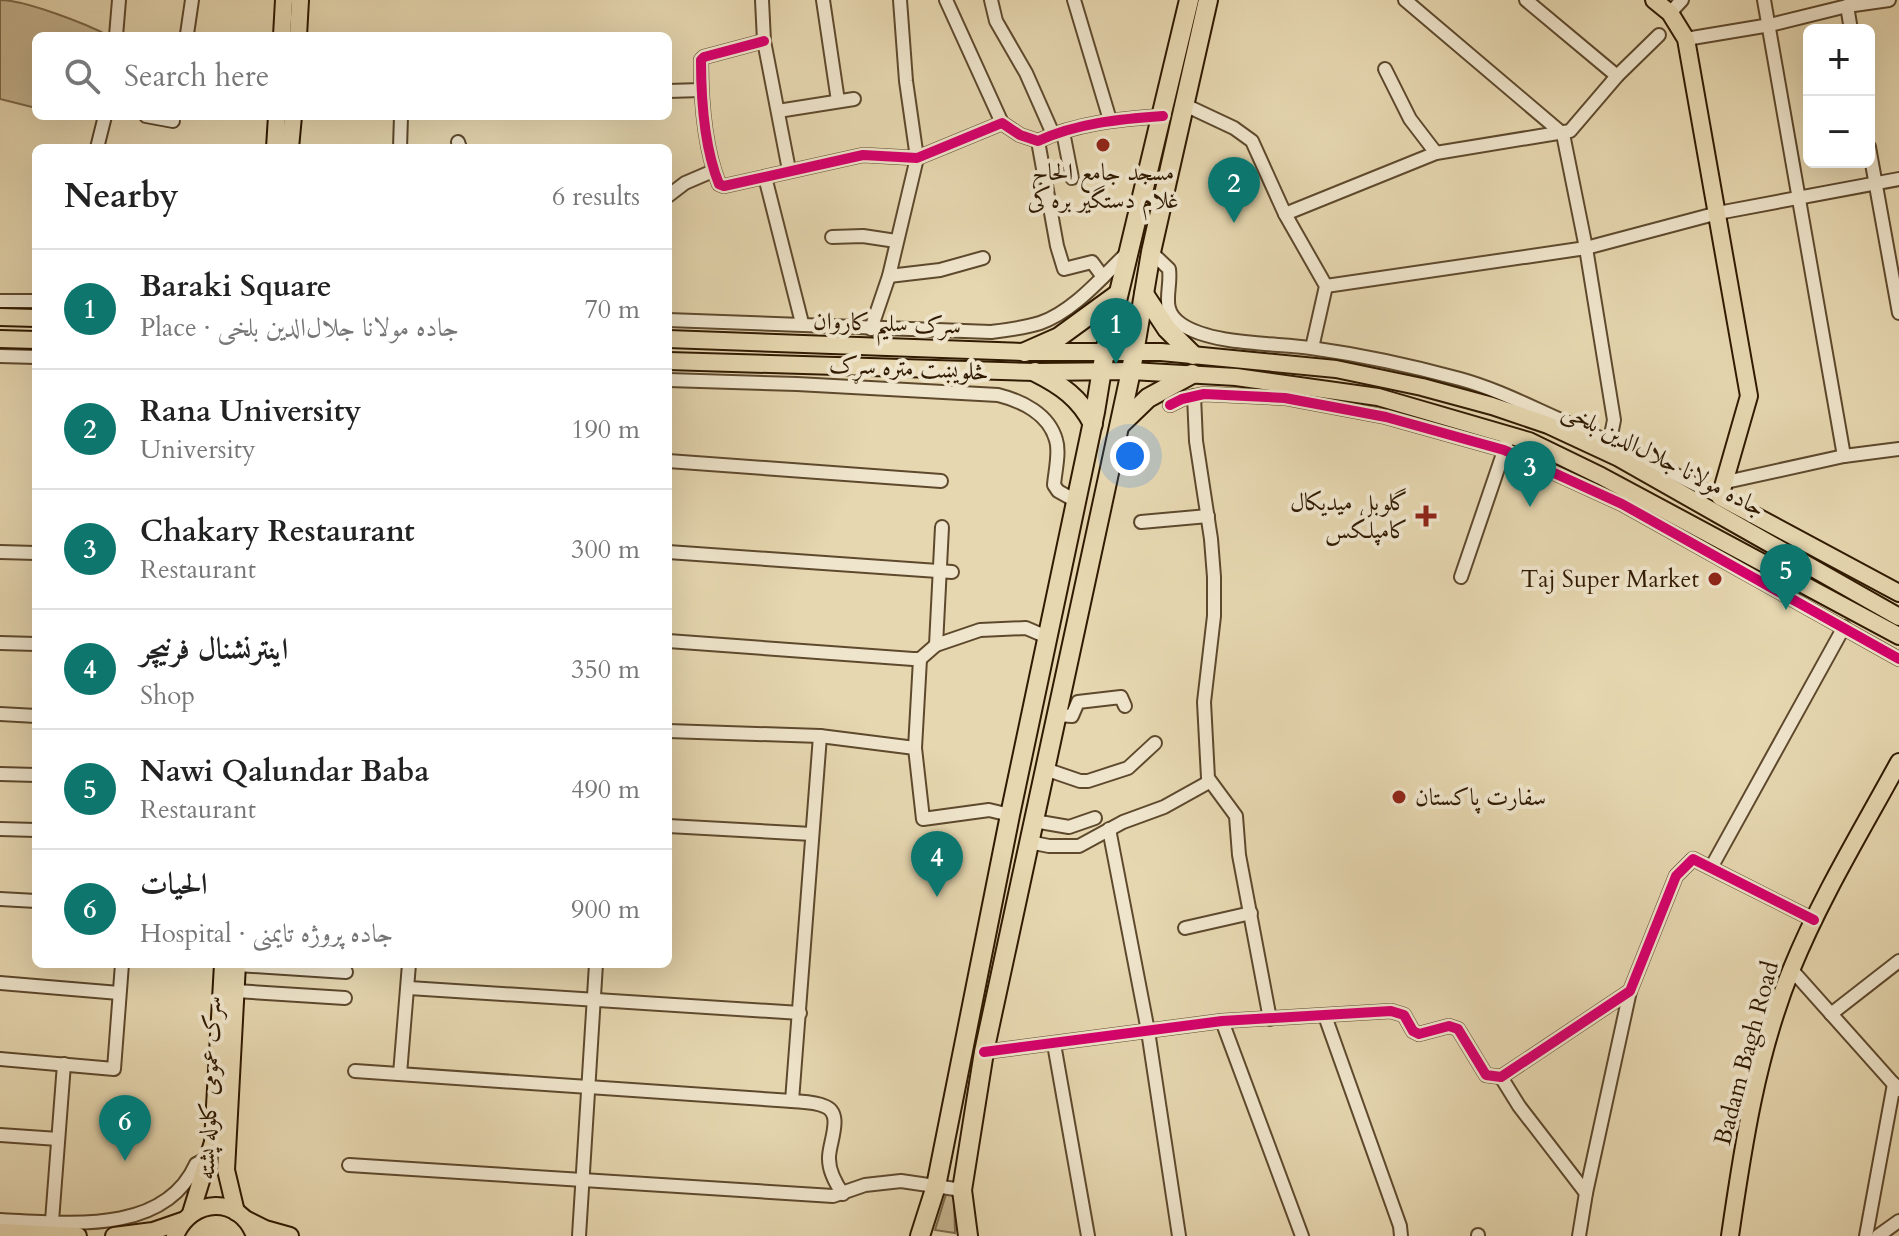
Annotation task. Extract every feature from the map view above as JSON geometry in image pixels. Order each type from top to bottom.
[{"type":"highway","points":[[920,1236],[936,1186],[1093,424],[1105,351],[1189,0]]},
{"type":"highway","points":[[968,1236],[962,1190],[984,1052],[1131,371],[1151,252],[1208,0]]},
{"type":"highway","points":[[1025,352],[1059,337],[1118,294]]},
{"type":"highway","points":[[1144,294],[1167,329],[1193,355]]},
{"type":"highway","points":[[1035,372],[1074,396],[1093,424]]},
{"type":"highway","points":[[1118,427],[1148,398],[1192,374]]},
{"type":"main road","points":[[282,32],[284,0]]},
{"type":"main road","points":[[298,32],[300,0]]},
{"type":"main road","points":[[1654,0],[1670,13],[1686,39],[1749,396],[1723,490],[1899,593]]},
{"type":"main road","points":[[275,144],[277,120]]},
{"type":"main road","points":[[290,144],[293,120]]},
{"type":"main road","points":[[0,317],[32,318]]},
{"type":"main road","points":[[0,339],[32,340]]},
{"type":"main road","name":"سرک سلیم کاروان","points":[[672,339],[1025,352],[1105,351]]},
{"type":"main road","name":"جاده مولانا جلال‌الدین بلخی","points":[[1105,351],[1193,355],[1336,369],[1492,406],[1548,425],[1619,458],[1899,617]]},
{"type":"main road","name":"جاده مولانا جلال‌الدین بلخی","points":[[672,361],[1192,374],[1301,384],[1378,397],[1507,442],[1529,441],[1601,476],[1899,636]]},
{"type":"main road","name":"Badam Bagh Road","points":[[1730,1236],[1744,1135],[1778,1005],[1814,920],[1899,762]]},
{"type":"main road","name":"سرک عمومی کلوله پشته","points":[[183,1223],[213,1142],[223,968]]},
{"type":"main road","name":"سرک عمومی کلوله پشته","points":[[237,968],[226,1170],[241,1216],[255,1236]]},
{"type":"main road","points":[[114,1236],[183,1223],[213,1206],[265,1229],[290,1236]]},
{"type":"main road","points":[[0,1232],[44,1226],[78,1236]]},
{"type":"street","points":[[116,32],[119,0]]},
{"type":"street","points":[[187,32],[192,0]]},
{"type":"street","points":[[762,0],[764,41],[789,170]]},
{"type":"street","points":[[823,0],[838,101]]},
{"type":"street","points":[[871,329],[889,276],[917,158],[906,81],[900,0]]},
{"type":"street","points":[[946,0],[1002,123],[1020,135],[1038,141],[1110,120],[1163,116]]},
{"type":"street","points":[[991,0],[996,21],[1058,133],[1072,178]]},
{"type":"street","points":[[1074,0],[1110,120]]},
{"type":"street","points":[[1176,0],[1183,26]]},
{"type":"street","points":[[1405,0],[1563,134],[1586,248],[1614,420],[1610,440]]},
{"type":"street","points":[[1526,0],[1617,76]]},
{"type":"street","points":[[1670,13],[1682,0]]},
{"type":"street","points":[[1764,0],[1844,456]]},
{"type":"street","points":[[1686,39],[1889,0]]},
{"type":"street","points":[[1847,6],[1850,24]]},
{"type":"street","points":[[1285,214],[1436,153],[1563,134],[1579,123],[1617,76],[1659,35]]},
{"type":"street","points":[[764,41],[701,60],[701,90],[713,171],[719,184],[724,186],[863,155],[917,158],[1002,123]]},
{"type":"street","points":[[1385,69],[1410,119],[1436,153]]},
{"type":"street","points":[[672,91],[701,90]]},
{"type":"street","points":[[778,111],[854,99]]},
{"type":"street","points":[[1185,105],[1234,128],[1252,141],[1285,214],[1326,286],[1312,348]]},
{"type":"street","points":[[98,144],[104,120]]},
{"type":"street","points":[[168,120],[173,121]]},
{"type":"street","points":[[400,144],[401,120]]},
{"type":"street","points":[[1038,141],[1064,269],[1092,262],[1103,277]]},
{"type":"street","points":[[1872,168],[1899,313]]},
{"type":"street","points":[[672,193],[685,183],[713,171]]},
{"type":"street","points":[[765,177],[802,323]]},
{"type":"street","points":[[1326,286],[1586,248],[1718,213],[1899,179]]},
{"type":"street","points":[[832,237],[863,236],[896,241]]},
{"type":"street","name":"څلویښت متره سړک","points":[[672,320],[991,332],[1022,328],[1043,322],[1067,307],[1129,251]]},
{"type":"street","points":[[1151,252],[1169,269],[1167,303],[1174,319],[1194,332],[1235,341],[1312,348],[1475,384],[1505,393],[1723,490],[1844,456],[1899,449]]},
{"type":"street","points":[[889,276],[940,270],[983,258]]},
{"type":"street","points":[[0,301],[32,301]]},
{"type":"street","points":[[1231,360],[1235,341]]},
{"type":"street","points":[[0,356],[32,357]]},
{"type":"street","name":"څلویښت متره سړک","points":[[672,380],[859,387],[998,395],[1014,399],[1026,404],[1050,427],[1057,442],[1054,485],[1058,491],[1076,501]]},
{"type":"street","points":[[1170,405],[1194,396],[1234,394],[1285,398],[1507,442],[1899,659]]},
{"type":"street","points":[[1194,396],[1196,441],[1214,577],[1214,616],[1204,702],[1209,782],[1236,816],[1238,847],[1270,1019]]},
{"type":"street","points":[[1461,577],[1507,442]]},
{"type":"street","points":[[672,461],[941,481]]},
{"type":"street","points":[[1141,522],[1208,516]]},
{"type":"street","points":[[936,645],[942,527]]},
{"type":"street","points":[[0,552],[32,553]]},
{"type":"street","points":[[672,552],[952,572]]},
{"type":"street","points":[[672,641],[920,659],[936,645],[964,634],[1016,627],[1047,637]]},
{"type":"street","points":[[1712,866],[1844,627]]},
{"type":"street","points":[[0,643],[32,644]]},
{"type":"street","points":[[920,659],[915,748],[923,819],[989,810],[1010,815]]},
{"type":"street","points":[[1057,715],[1072,716],[1078,702],[1121,697],[1125,706]]},
{"type":"street","points":[[0,714],[32,716]]},
{"type":"street","points":[[672,731],[820,736],[915,748]]},
{"type":"street","points":[[792,1101],[820,736]]},
{"type":"street","points":[[1045,769],[1088,781],[1128,768],[1155,743]]},
{"type":"street","points":[[0,774],[32,775]]},
{"type":"street","points":[[1029,842],[1073,848],[1109,829],[1164,807],[1209,782]]},
{"type":"street","points":[[1034,821],[1069,827],[1095,818]]},
{"type":"street","points":[[672,826],[812,834]]},
{"type":"street","points":[[0,829],[32,830]]},
{"type":"street","points":[[1109,829],[1148,1031],[1179,1236]]},
{"type":"street","points":[[1579,1236],[1630,991],[1676,876],[1693,859],[1814,920]]},
{"type":"street","points":[[0,899],[32,901]]},
{"type":"street","points":[[1185,928],[1251,913]]},
{"type":"street","points":[[1831,1014],[1899,961]]},
{"type":"street","points":[[0,1059],[114,1069],[122,968]]},
{"type":"street","points":[[292,968],[346,972]]},
{"type":"street","points":[[400,1074],[409,968]]},
{"type":"street","points":[[579,1236],[596,968]]},
{"type":"street","points":[[1791,969],[1896,1087],[1866,1236]]},
{"type":"street","points":[[0,983],[119,993]]},
{"type":"street","points":[[409,988],[800,1013]]},
{"type":"street","points":[[236,991],[345,998]]},
{"type":"street","points":[[984,1052],[1222,1021],[1398,1011],[1413,1031],[1419,1034],[1449,1026],[1458,1029],[1486,1075],[1501,1077],[1630,991]]},
{"type":"street","points":[[1325,1016],[1401,1236]]},
{"type":"street","points":[[1222,1021],[1302,1236]]},
{"type":"street","points":[[1054,1044],[1088,1236]]},
{"type":"street","points":[[44,1226],[58,1139],[64,1064]]},
{"type":"street","points":[[355,1071],[827,1106],[832,1112],[835,1126],[829,1158],[834,1181],[843,1194]]},
{"type":"street","points":[[1501,1077],[1519,1106],[1586,1193]]},
{"type":"street","points":[[0,1135],[58,1139]]},
{"type":"street","points":[[0,1220],[44,1226],[100,1224],[146,1214],[180,1190],[196,1164],[208,1158]]},
{"type":"street","points":[[349,1165],[843,1194],[865,1185],[901,1181],[962,1190]]},
{"type":"street","points":[[1878,1236],[1899,1222]]},
{"type":"shaded area","points":[[0,0],[40,8],[100,32],[32,32],[32,107],[0,99]]},
{"type":"shaded area","points":[[947,1191],[954,1192],[955,1233],[935,1230]]},
{"type":"cycle path","points":[[764,41],[701,60],[707,139],[719,184],[724,186],[863,155],[917,158],[1002,123],[1020,135],[1038,141],[1083,126],[1163,116]]},
{"type":"cycle path","points":[[1170,405],[1204,394],[1285,398],[1386,417],[1504,450],[1622,504],[1899,659]]},
{"type":"cycle path","points":[[984,1052],[1222,1021],[1391,1011],[1404,1015],[1413,1031],[1419,1034],[1449,1026],[1458,1029],[1486,1075],[1501,1077],[1630,991],[1676,876],[1693,859],[1814,920]]},
{"type":"place","name":"مسجد جامع الحاج غلام دستگیر بره‌کی","points":[[1103,145]]},
{"type":"place","name":"Rana University","points":[[1234,223]]},
{"type":"place","name":"Baraki Square","points":[[1116,364]]},
{"type":"place","name":"Chakary Restaurant","points":[[1530,507]]},
{"type":"place","name":"گلوبل میدیکال کامپلکس","points":[[1426,516]]},
{"type":"place","name":"Taj Super Market","points":[[1715,579]]},
{"type":"place","name":"Nawi Qalundar Baba","points":[[1786,610]]},
{"type":"place","name":"سفارت پاکستان","points":[[1399,797]]},
{"type":"place","name":"اینترنشنال فرنیچر","points":[[937,897]]},
{"type":"place","name":"الحیات","points":[[125,1161]]}]
